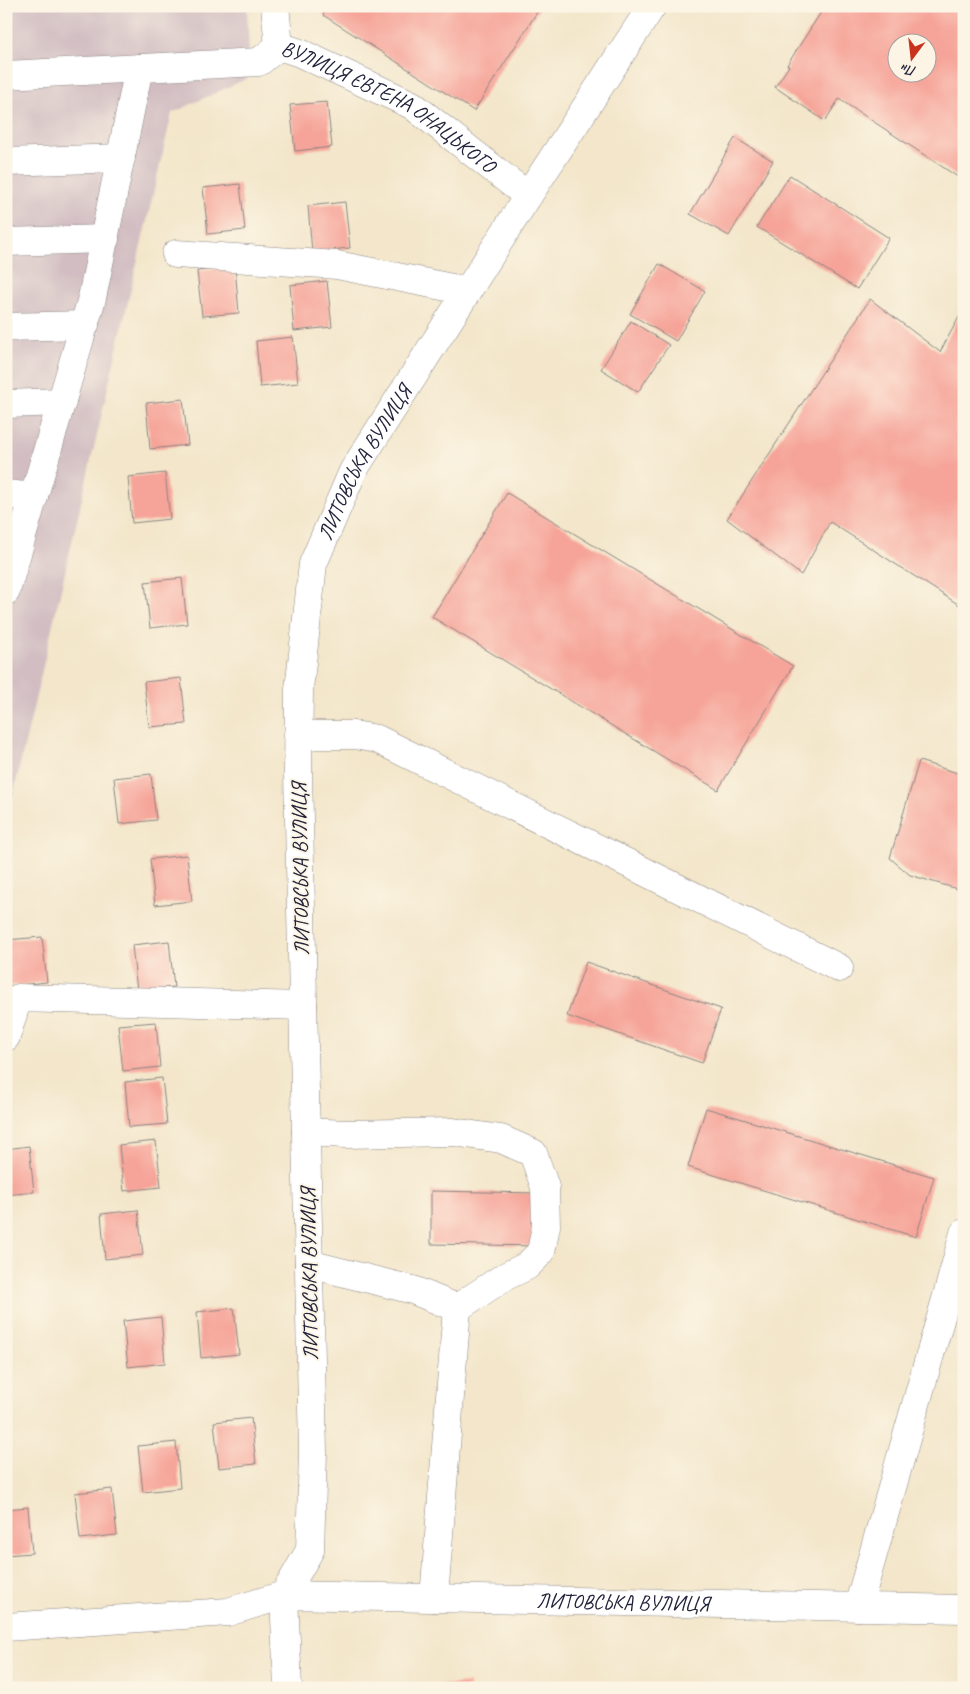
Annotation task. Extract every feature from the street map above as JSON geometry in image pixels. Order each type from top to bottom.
[{"type":"street","name":"ВУЛИЦЯ ЄВГЕНА ОНАЦЬКОГО","points":[[275,6],[279,46],[300,53],[412,105],[528,196]]},
{"type":"street","name":"ЛИТОВСЬКА ВУЛИЦЯ","points":[[284,1595],[310,1550],[313,1452],[298,735],[299,689],[313,564],[353,471],[528,196],[652,6]]},
{"type":"street","points":[[6,75],[259,62],[279,46]]},
{"type":"street","points":[[6,590],[92,298],[139,68]]},
{"type":"street","points":[[6,162],[121,158]]},
{"type":"street","points":[[6,242],[104,239]]},
{"type":"street","points":[[176,254],[337,265],[467,291]]},
{"type":"street","points":[[6,327],[85,325]]},
{"type":"street","points":[[6,404],[62,402]]},
{"type":"street","points":[[6,494],[34,497]]},
{"type":"street","points":[[298,735],[354,735],[377,738],[839,968]]},
{"type":"street","points":[[6,1037],[18,998],[303,1006]]},
{"type":"street","points":[[306,1132],[346,1134],[453,1132],[501,1139],[533,1154],[545,1188],[546,1226],[541,1252],[527,1266],[504,1277],[457,1308]]},
{"type":"street","points":[[858,1607],[964,1233]]},
{"type":"street","points":[[308,1264],[413,1290],[457,1308]]},
{"type":"street","points":[[434,1598],[457,1308]]},
{"type":"street","points":[[284,1595],[288,1688]]},
{"type":"street","name":"ЛИТОВСЬКА ВУЛИЦЯ","points":[[6,1626],[228,1612],[284,1595],[964,1609]]},
{"type":"shaded area","points":[[6,6],[247,6],[250,77],[172,113],[6,825]]},
{"type":"building","points":[[328,6],[541,6],[474,111],[323,15]]},
{"type":"building","points":[[825,6],[953,6],[964,13],[964,181],[839,99],[825,121],[775,87],[789,66],[787,65]]},
{"type":"building","points":[[327,102],[332,147],[295,151],[290,105]]},
{"type":"building","points":[[735,138],[773,161],[729,236],[690,214]]},
{"type":"building","points":[[790,175],[889,238],[857,289],[757,227]]},
{"type":"building","points":[[240,184],[245,230],[208,234],[203,188]]},
{"type":"building","points":[[345,202],[350,248],[312,252],[308,206]]},
{"type":"building","points":[[659,264],[705,291],[676,341],[630,314]]},
{"type":"building","points":[[235,267],[239,313],[202,316],[197,271]]},
{"type":"building","points":[[327,281],[332,327],[294,331],[290,285]]},
{"type":"building","points":[[870,299],[940,352],[964,308],[964,608],[830,522],[801,575],[727,519]]},
{"type":"building","points":[[631,321],[669,345],[638,392],[601,369]]},
{"type":"building","points":[[293,337],[298,383],[260,387],[256,341]]},
{"type":"building","points":[[183,399],[188,445],[150,449],[146,403]]},
{"type":"building","points":[[165,473],[170,519],[132,523],[128,477]]},
{"type":"building","points":[[507,493],[793,666],[718,790],[432,617]]},
{"type":"building","points":[[182,578],[187,624],[150,628],[145,582]]},
{"type":"building","points":[[181,678],[186,724],[149,727],[144,682]]},
{"type":"building","points":[[919,761],[964,775],[964,891],[910,875],[890,858]]},
{"type":"building","points":[[151,774],[156,820],[119,824],[114,778]]},
{"type":"building","points":[[187,855],[192,901],[155,905],[150,859]]},
{"type":"building","points":[[42,937],[47,982],[9,986],[6,940]]},
{"type":"building","points":[[169,941],[174,987],[137,991],[132,945]]},
{"type":"building","points":[[586,962],[721,1009],[702,1063],[567,1016]]},
{"type":"building","points":[[156,1022],[160,1067],[123,1071],[118,1025]]},
{"type":"building","points":[[162,1078],[167,1124],[129,1127],[125,1082]]},
{"type":"building","points":[[706,1108],[934,1177],[916,1237],[688,1167]]},
{"type":"building","points":[[156,1141],[161,1187],[124,1191],[119,1145]]},
{"type":"building","points":[[29,1146],[34,1192],[6,1195],[6,1149]]},
{"type":"building","points":[[431,1191],[537,1193],[536,1246],[431,1244]]},
{"type":"building","points":[[138,1210],[143,1255],[105,1259],[101,1214]]},
{"type":"building","points":[[234,1308],[239,1354],[201,1358],[197,1312]]},
{"type":"building","points":[[161,1317],[165,1363],[128,1367],[123,1321]]},
{"type":"building","points":[[251,1418],[256,1464],[219,1468],[214,1422]]},
{"type":"building","points":[[176,1442],[180,1488],[143,1492],[138,1446]]},
{"type":"building","points":[[112,1489],[117,1535],[80,1539],[75,1493]]},
{"type":"building","points":[[28,1507],[32,1553],[6,1555],[6,1509]]},
{"type":"building","points":[[469,1683],[469,1688],[432,1688],[431,1686]]}]
